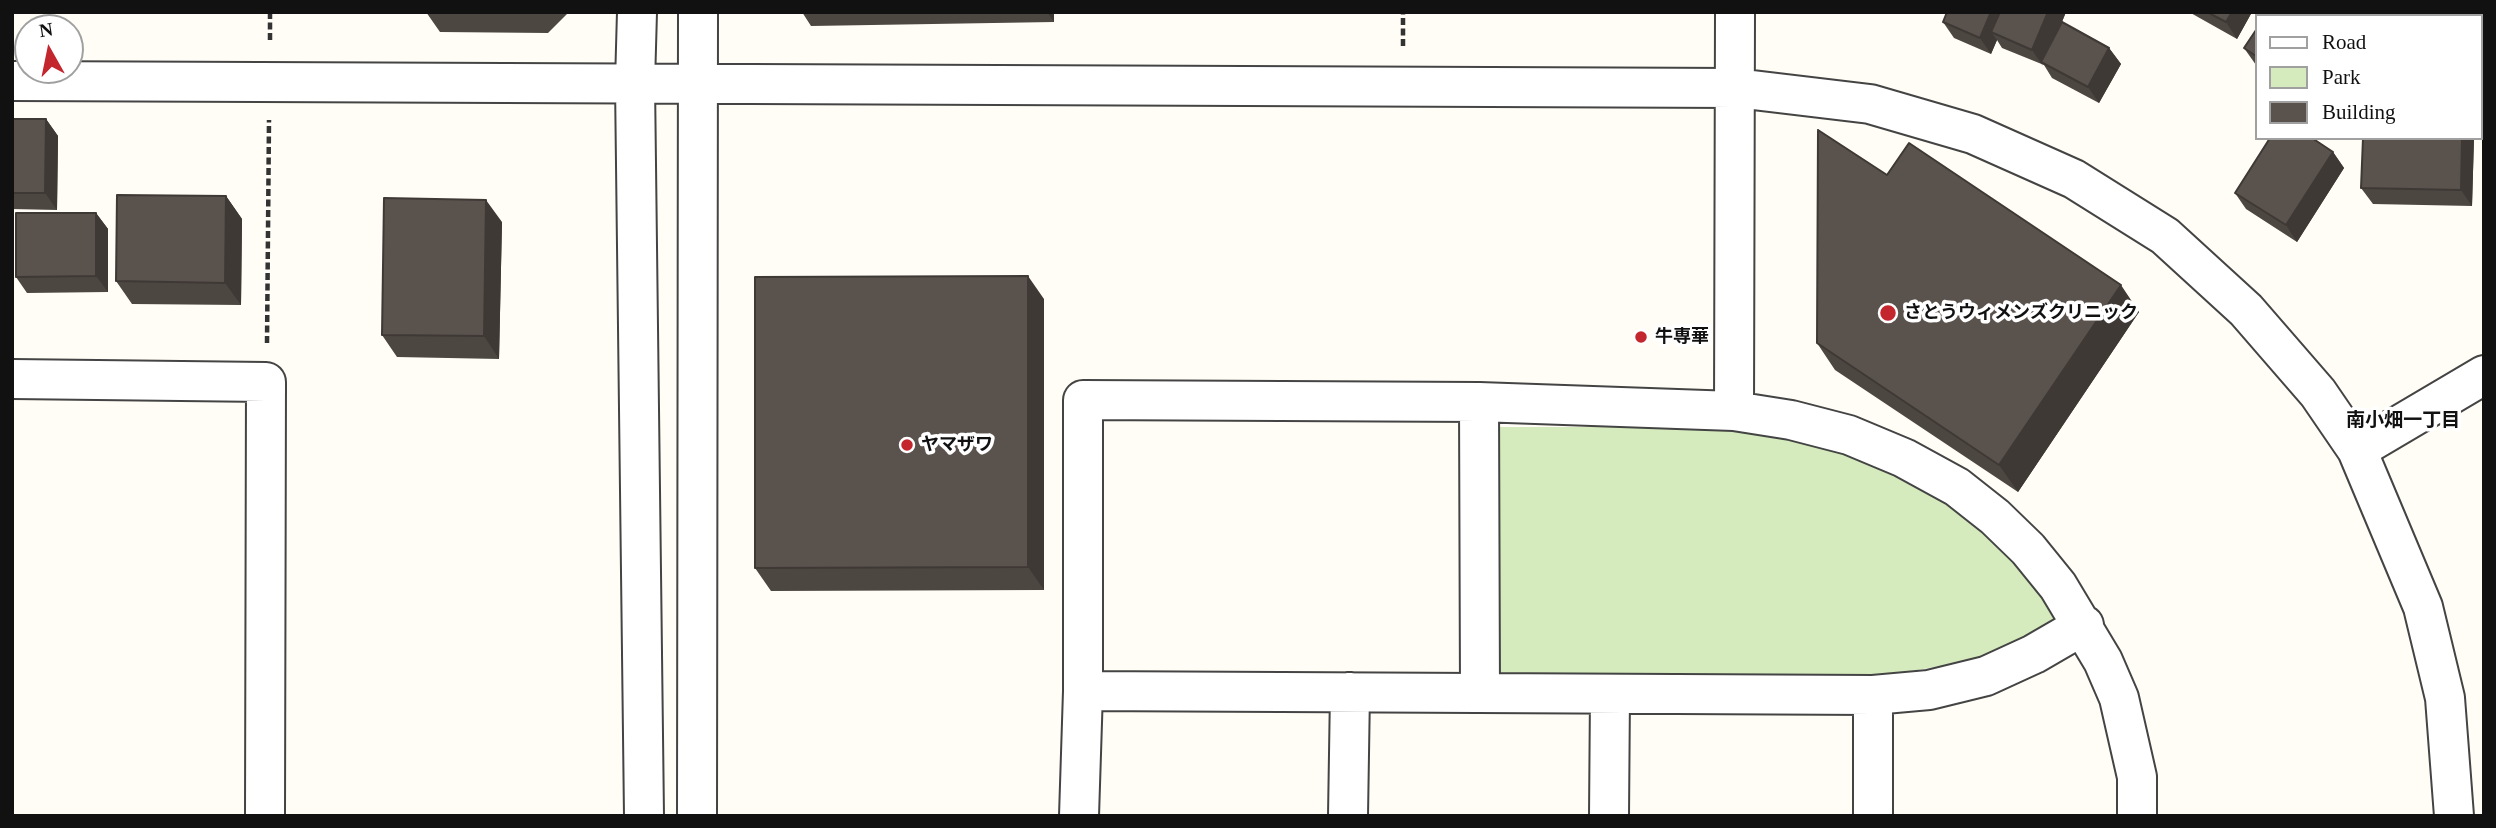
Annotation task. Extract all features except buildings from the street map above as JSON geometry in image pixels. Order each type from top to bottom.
[{"type":"street","points":[[637,12],[635,83],[644,816]]},
{"type":"street","points":[[697,816],[698,12]]},
{"type":"street","points":[[1734,411],[1735,12]]},
{"type":"street","points":[[12,81],[1736,88],[1870,104],[1973,134],[2074,179],[2165,236],[2246,310],[2318,393],[2357,450],[2423,607],[2445,698],[2454,816]]},
{"type":"street","points":[[2357,450],[2484,375]]},
{"type":"street","points":[[12,379],[266,382],[265,816]]},
{"type":"street","points":[[1079,816],[1083,691],[1083,400],[1479,402],[1734,411],[1791,419],[1849,435],[1904,458],[1957,487],[1995,517],[2028,549],[2058,586],[2084,625],[2119,698],[2137,777],[2137,816]]},
{"type":"street","points":[[1479,402],[1480,693]]},
{"type":"street","points":[[1083,691],[1873,695],[1929,690],[1986,676],[2034,654],[2084,625]]},
{"type":"street","points":[[1348,816],[1350,692]]},
{"type":"street","points":[[1609,694],[1609,816]]},
{"type":"street","points":[[1873,695],[1873,816]]},
{"type":"path","points":[[266,382],[270,82]]},
{"type":"green space","points":[[1499,427],[1732,427],[1792,433],[1904,473],[1990,531],[2060,618],[2023,641],[1980,659],[1872,678],[1500,676]]},
{"type":"place","name":"さとうウィメンズクリニック","points":[[1888,313]]},
{"type":"place","name":"牛専華","points":[[1641,337]]},
{"type":"place","name":"ヤマザワ","points":[[907,445]]},
{"type":"district","name":"南小畑一丁目","points":[[2403,421]]}]
